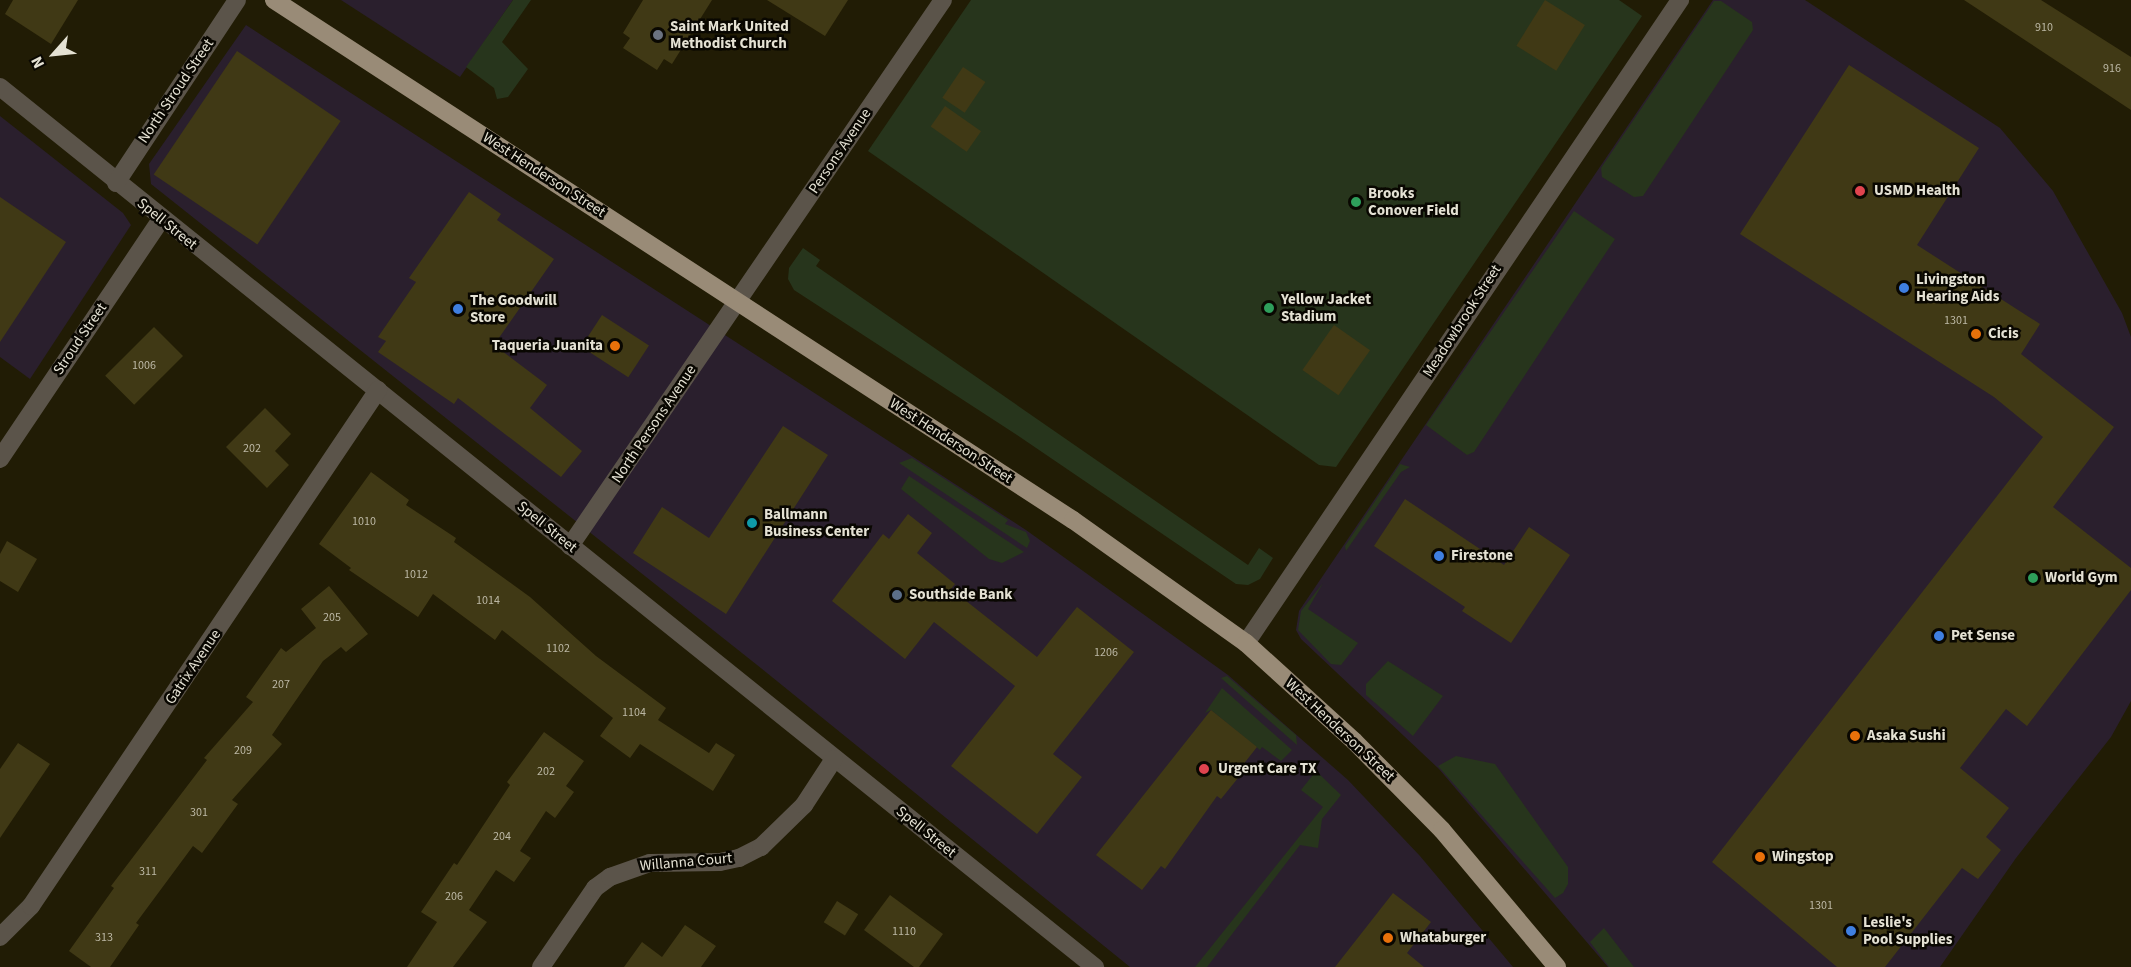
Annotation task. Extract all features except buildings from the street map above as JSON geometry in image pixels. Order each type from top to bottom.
[{"type":"main road","name":"West Henderson Street","points":[[274,0],[1082,526],[1246,643],[1354,741],[1442,830],[1557,967]]},
{"type":"street","name":"North Stroud Street","points":[[116,183],[237,0]]},
{"type":"street","name":"Persons Avenue","points":[[737,301],[943,0]]},
{"type":"street","name":"Meadowbrook Street","points":[[1246,643],[1680,0]]},
{"type":"street","name":"Spell Street","points":[[0,87],[160,219],[378,390],[1095,967]]},
{"type":"street","name":"Stroud Street","points":[[0,459],[160,219]]},
{"type":"street","name":"North Persons Avenue","points":[[570,546],[737,301]]},
{"type":"street","name":"Gatrix Avenue","points":[[0,937],[32,906],[378,390]]},
{"type":"street","name":"Willanna Court","points":[[541,967],[588,897],[610,877],[650,862],[720,862],[761,848],[804,805],[834,759]]},
{"type":"shaded area","points":[[341,0],[513,0],[460,77]]},
{"type":"shaded area","points":[[1713,0],[1805,0],[2000,128],[2053,191],[2122,313],[2131,337],[2131,701],[2111,737],[2016,858],[1940,967],[1608,967],[1439,769],[1301,639],[1296,630],[1299,611]]},
{"type":"shaded area","points":[[246,25],[1026,530],[1228,675],[1348,780],[1420,856],[1513,967],[1130,967],[767,673],[151,184],[149,164]]},
{"type":"shaded area","points":[[0,116],[123,213],[131,225],[30,379],[0,357]]},
{"type":"green space","points":[[513,0],[531,0],[502,42],[528,69],[508,97],[497,99],[494,88],[466,67]]},
{"type":"green space","name":"Yellow Jacket Stadium","points":[[971,0],[1619,0],[1642,16],[1336,467],[1319,465],[868,151]]},
{"type":"green space","points":[[1714,1],[1721,1],[1752,22],[1753,30],[1643,196],[1634,197],[1602,177],[1601,168]]},
{"type":"green space","points":[[1574,211],[1615,239],[1474,452],[1467,455],[1426,425]]},
{"type":"green space","points":[[803,248],[820,260],[816,266],[1248,565],[1259,548],[1273,558],[1260,579],[1248,585],[1236,584],[1017,435],[794,290],[788,279],[789,268]]},
{"type":"green space","points":[[912,458],[1008,520],[1005,524],[1026,532],[1030,541],[1027,548],[899,463]]},
{"type":"green space","points":[[1400,464],[1410,467],[1401,472],[1346,551],[1345,546]]},
{"type":"green space","points":[[909,476],[1024,552],[1002,563],[989,559],[901,489]]},
{"type":"green space","points":[[1323,583],[1308,609],[1358,643],[1341,665],[1331,664],[1298,630],[1301,611]]},
{"type":"green space","points":[[1388,661],[1443,696],[1413,736],[1366,695],[1366,684]]},
{"type":"green space","points":[[1227,676],[1296,735],[1297,745],[1221,678]]},
{"type":"green space","points":[[1222,688],[1292,750],[1281,761],[1262,747],[1260,750],[1211,710],[1205,713]]},
{"type":"green space","points":[[1456,756],[1495,764],[1568,867],[1568,884],[1563,893],[1555,898],[1438,766]]},
{"type":"green space","points":[[1316,771],[1341,795],[1322,819],[1318,848],[1300,845],[1207,967],[1195,967],[1323,807],[1301,790]]},
{"type":"green space","points":[[1604,928],[1634,967],[1609,967],[1590,942]]},
{"type":"place","name":"Saint Mark United Methodist Church","points":[[658,35]]},
{"type":"place","name":"USMD Health","points":[[1860,191]]},
{"type":"place","name":"Brooks Conover Field","points":[[1356,202]]},
{"type":"place","name":"Livingston Hearing Aids","points":[[1904,288]]},
{"type":"place","name":"Yellow Jacket Stadium","points":[[1269,308]]},
{"type":"place","name":"The Goodwill Store","points":[[458,309]]},
{"type":"place","name":"Cicis","points":[[1976,334]]},
{"type":"place","name":"Taqueria Juanita","points":[[615,346]]},
{"type":"place","name":"Ballmann Business Center","points":[[752,523]]},
{"type":"place","name":"Firestone","points":[[1439,556]]},
{"type":"place","name":"World Gym","points":[[2033,578]]},
{"type":"place","name":"Southside Bank","points":[[897,595]]},
{"type":"place","name":"Pet Sense","points":[[1939,636]]},
{"type":"place","name":"Asaka Sushi","points":[[1855,736]]},
{"type":"place","name":"Urgent Care TX","points":[[1204,769]]},
{"type":"place","name":"Wingstop","points":[[1760,857]]},
{"type":"place","name":"Leslie's Pool Supplies","points":[[1851,931]]},
{"type":"place","name":"Whataburger","points":[[1388,938]]}]
